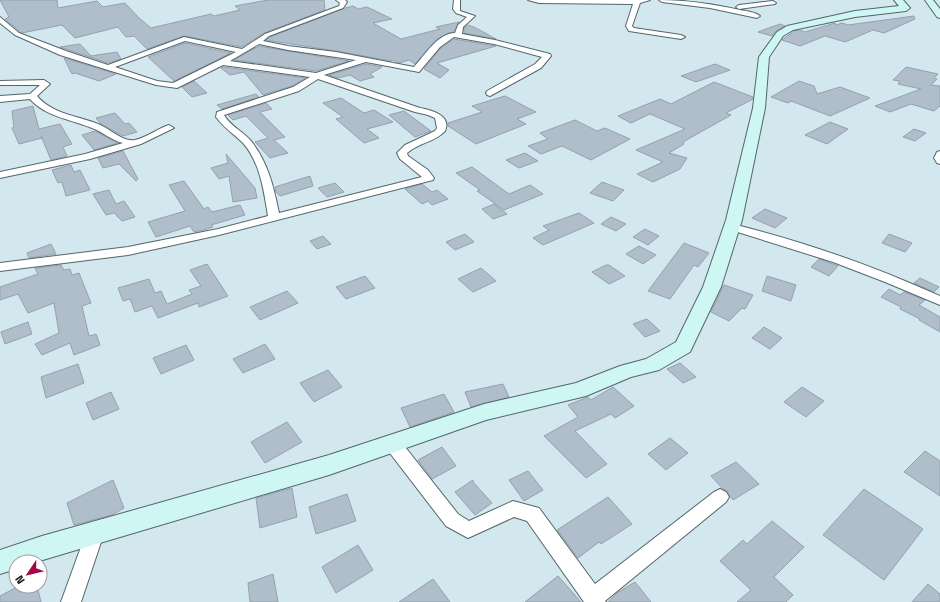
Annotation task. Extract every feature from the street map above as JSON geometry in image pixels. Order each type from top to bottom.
[{"type":"main road","points":[[0,562],[42,548],[329,465],[484,412],[579,390],[627,371],[652,365],[683,347],[712,287],[732,227],[759,108],[764,57],[780,34],[790,28],[855,14],[906,8],[898,0]]},
{"type":"main road","points":[[929,0],[940,15]]},
{"type":"street","points":[[457,0],[456,9],[458,12],[472,16],[460,26],[458,36]]},
{"type":"street","points":[[531,0],[539,2],[637,2],[647,0]]},
{"type":"street","points":[[662,0],[722,7],[757,16]]},
{"type":"street","points":[[0,19],[16,34],[63,53],[156,83],[174,86],[243,51],[259,42],[267,35],[341,7],[343,1]]},
{"type":"street","points":[[637,2],[629,26],[631,30],[681,37]]},
{"type":"street","points":[[722,7],[745,7],[773,3]]},
{"type":"street","points":[[259,42],[288,48],[336,54],[416,70],[449,37],[458,36],[495,42],[547,56]]},
{"type":"street","points":[[108,67],[184,39],[243,51]]},
{"type":"street","points":[[490,93],[538,66],[547,56],[556,52]]},
{"type":"street","points":[[274,217],[270,194],[259,159],[248,143],[220,117],[220,114],[296,89],[318,76],[365,60]]},
{"type":"street","points":[[0,267],[128,252],[219,232],[429,178],[424,172],[403,157],[402,152],[408,147],[438,133],[442,129],[442,121],[439,116],[431,112],[418,110],[318,76],[221,62]]},
{"type":"street","points":[[0,83],[44,82],[46,84],[32,96],[0,99]]},
{"type":"street","points":[[32,96],[35,102],[45,108],[81,122],[94,125],[119,139],[133,143]]},
{"type":"street","points":[[0,175],[26,168],[56,164],[133,143],[162,133],[169,128]]},
{"type":"street","points":[[940,154],[938,158],[940,161]]},
{"type":"street","points":[[732,227],[789,243],[892,280],[940,302]]},
{"type":"street","points":[[392,443],[452,520],[468,530],[513,509],[533,514],[595,600],[720,497]]},
{"type":"street","points":[[71,602],[94,533]]},
{"type":"building","points":[[0,0],[57,0],[58,8],[97,1],[103,7],[125,3],[151,28],[211,14],[214,16],[240,10],[235,6],[268,0],[324,0],[325,10],[264,33],[242,47],[184,36],[147,49],[134,36],[126,37],[118,27],[75,38],[62,25],[22,33],[5,19],[9,17]]},
{"type":"building","points":[[353,6],[358,9],[367,7],[392,19],[373,23],[401,39],[440,29],[436,27],[459,22],[454,32],[448,33],[436,40],[415,64],[409,60],[399,63],[393,60],[266,40],[270,37]]},
{"type":"building","points":[[914,16],[915,19],[884,33],[873,30],[845,42],[825,36],[800,46],[782,40],[794,31],[800,30],[805,32],[835,23],[836,25],[842,23],[848,25]]},
{"type":"building","points":[[780,24],[785,26],[776,31],[772,36],[758,32]]},
{"type":"building","points":[[468,25],[496,39],[464,33],[464,28]]},
{"type":"building","points":[[454,39],[496,46],[437,63],[449,70],[440,78],[424,69],[441,48]]},
{"type":"building","points":[[185,43],[231,53],[174,81],[148,57]]},
{"type":"building","points":[[80,44],[91,56],[117,52],[121,59],[108,63],[60,47]]},
{"type":"building","points":[[259,46],[349,61],[316,71],[234,60]]},
{"type":"building","points":[[64,58],[116,74],[99,81],[75,73],[72,74]]},
{"type":"building","points":[[366,64],[382,67],[370,74],[374,77],[360,81],[350,75],[338,78],[329,75]]},
{"type":"building","points":[[715,64],[730,70],[696,82],[681,76]]},
{"type":"building","points":[[223,67],[306,78],[292,86],[263,95],[244,72],[230,75],[221,68]]},
{"type":"building","points":[[906,67],[938,74],[934,78],[937,79],[931,85],[940,86],[940,106],[934,111],[911,104],[890,112],[875,106],[921,89],[898,84],[900,81],[893,80]]},
{"type":"building","points":[[194,81],[207,93],[192,97],[182,87]]},
{"type":"building","points":[[799,81],[814,86],[817,94],[840,87],[870,98],[830,116],[791,101],[788,103],[771,97]]},
{"type":"building","points":[[714,82],[753,97],[753,99],[726,113],[731,115],[683,142],[684,144],[669,153],[687,158],[680,169],[653,182],[637,174],[663,162],[636,150],[685,129],[650,114],[631,123],[618,116],[660,99],[671,104]]},
{"type":"building","points":[[256,94],[259,97],[222,109],[217,105]]},
{"type":"building","points":[[505,96],[536,112],[517,119],[526,124],[476,144],[448,126],[448,123],[482,112],[472,106]]},
{"type":"building","points":[[341,98],[364,113],[374,110],[393,122],[367,129],[379,138],[364,143],[336,119],[343,117],[323,103]]},
{"type":"building","points":[[266,103],[272,109],[260,112],[285,137],[274,140],[288,153],[270,158],[255,142],[268,138],[246,116],[233,120],[228,115]]},
{"type":"building","points":[[33,106],[39,129],[60,124],[72,144],[63,147],[67,156],[51,160],[42,138],[19,144],[12,128],[14,127],[12,111]]},
{"type":"building","points":[[404,111],[431,131],[415,137],[389,115]]},
{"type":"building","points":[[115,113],[125,124],[129,123],[137,132],[123,136],[101,124],[96,118]]},
{"type":"building","points":[[575,120],[597,131],[605,128],[630,139],[591,160],[562,146],[541,154],[528,146],[548,139],[540,133]]},
{"type":"building","points":[[830,122],[848,129],[827,144],[805,135]]},
{"type":"building","points":[[914,129],[926,133],[915,141],[903,137]]},
{"type":"building","points":[[95,131],[118,143],[94,150],[82,135]]},
{"type":"building","points":[[123,151],[138,179],[136,181],[119,164],[103,168],[98,158]]},
{"type":"building","points":[[525,153],[538,161],[519,168],[506,160]]},
{"type":"building","points":[[226,154],[255,188],[257,198],[233,202],[229,176],[219,179],[211,168],[228,163]]},
{"type":"building","points":[[71,165],[74,172],[80,170],[90,190],[66,196],[62,182],[58,183],[52,170]]},
{"type":"building","points":[[472,167],[509,194],[530,185],[543,194],[504,210],[477,191],[480,190],[456,173]]},
{"type":"building","points":[[310,176],[313,186],[280,196],[276,192],[275,187]]},
{"type":"building","points":[[184,181],[204,209],[208,207],[212,212],[240,205],[245,215],[211,225],[213,227],[204,230],[194,232],[190,226],[156,237],[148,222],[185,211],[169,185]]},
{"type":"building","points":[[602,182],[624,190],[613,201],[590,193]]},
{"type":"building","points":[[335,183],[344,192],[327,197],[318,188]]},
{"type":"building","points":[[422,184],[432,192],[437,190],[448,199],[432,205],[428,201],[422,204],[405,189]]},
{"type":"building","points":[[109,190],[116,204],[124,201],[135,217],[122,221],[114,213],[106,215],[93,194]]},
{"type":"building","points":[[494,204],[507,214],[493,219],[482,209]]},
{"type":"building","points":[[765,209],[787,218],[775,228],[752,218]]},
{"type":"building","points":[[579,213],[594,223],[543,245],[533,238],[549,230],[543,226]]},
{"type":"building","points":[[611,217],[626,224],[616,231],[601,224]]},
{"type":"building","points":[[645,229],[659,236],[648,245],[633,237]]},
{"type":"building","points":[[465,234],[474,242],[455,250],[446,242]]},
{"type":"building","points":[[889,234],[912,243],[905,252],[882,243]]},
{"type":"building","points":[[323,236],[331,244],[317,249],[310,241]]},
{"type":"building","points":[[684,243],[709,253],[698,267],[694,265],[670,299],[648,291]]},
{"type":"building","points":[[51,244],[56,254],[29,258],[27,253]]},
{"type":"building","points":[[639,246],[656,255],[643,264],[626,254]]},
{"type":"building","points":[[819,259],[838,266],[829,276],[811,267]]},
{"type":"building","points":[[207,264],[228,296],[199,307],[198,303],[158,318],[152,306],[135,312],[130,299],[123,301],[118,288],[149,279],[155,293],[161,291],[167,304],[192,294],[189,290],[201,286],[190,270]]},
{"type":"building","points":[[61,265],[64,270],[70,269],[72,275],[79,273],[91,303],[82,306],[89,336],[96,334],[100,345],[74,355],[70,343],[42,355],[35,344],[59,333],[54,303],[28,313],[18,294],[0,300],[0,287],[38,274],[35,268]]},
{"type":"building","points":[[609,265],[625,276],[609,284],[592,272]]},
{"type":"building","points":[[481,268],[496,281],[473,292],[458,279]]},
{"type":"building","points":[[365,276],[375,288],[346,299],[336,287]]},
{"type":"building","points":[[767,276],[796,285],[791,301],[762,291]]},
{"type":"building","points":[[920,278],[939,287],[934,292],[914,283]]},
{"type":"building","points":[[724,285],[753,295],[745,309],[742,308],[729,321],[711,312]]},
{"type":"building","points":[[889,289],[900,295],[904,292],[925,300],[919,305],[940,317],[940,332],[919,320],[920,319],[900,309],[901,307],[881,297]]},
{"type":"building","points":[[287,291],[298,303],[260,320],[250,307]]},
{"type":"building","points":[[647,319],[660,331],[645,337],[633,324]]},
{"type":"building","points":[[28,322],[32,334],[5,344],[1,332]]},
{"type":"building","points":[[764,327],[782,338],[770,349],[752,338]]},
{"type":"building","points":[[265,344],[275,359],[243,373],[233,359]]},
{"type":"building","points":[[186,345],[194,360],[161,374],[153,358]]},
{"type":"building","points":[[680,363],[696,377],[683,383],[667,369]]},
{"type":"building","points":[[78,364],[84,383],[46,398],[41,377]]},
{"type":"building","points":[[328,370],[342,387],[314,402],[300,383]]},
{"type":"building","points":[[503,384],[509,397],[471,407],[465,392]]},
{"type":"building","points":[[613,387],[634,406],[615,418],[611,414],[575,431],[607,464],[586,478],[544,436],[578,417],[568,405],[588,397],[591,400]]},
{"type":"building","points":[[802,387],[824,401],[806,417],[784,402]]},
{"type":"building","points":[[111,392],[119,409],[93,420],[86,403]]},
{"type":"building","points":[[444,394],[454,412],[410,427],[401,408]]},
{"type":"building","points":[[287,422],[302,442],[265,463],[251,442]]},
{"type":"building","points":[[670,438],[688,453],[666,470],[648,454]]},
{"type":"building","points":[[442,447],[456,466],[432,479],[418,460]]},
{"type":"building","points":[[925,451],[940,461],[940,496],[904,472]]},
{"type":"building","points":[[736,462],[759,484],[733,500],[727,491],[722,488],[711,476]]},
{"type":"building","points":[[528,471],[543,490],[524,501],[509,480]]},
{"type":"building","points":[[113,480],[124,508],[112,515],[74,525],[67,503]]},
{"type":"building","points":[[473,480],[473,482],[492,503],[475,515],[455,492]]},
{"type":"building","points":[[292,488],[297,517],[260,528],[256,498]]},
{"type":"building","points":[[864,489],[923,529],[884,580],[823,535]]},
{"type":"building","points":[[347,494],[356,521],[316,534],[309,507]]},
{"type":"building","points":[[608,497],[632,524],[601,544],[599,542],[578,558],[557,530]]},
{"type":"building","points":[[772,521],[804,547],[774,577],[793,595],[786,602],[737,602],[751,590],[720,561],[743,540],[747,544]]},
{"type":"building","points":[[358,545],[373,570],[336,593],[322,567]]},
{"type":"building","points":[[273,574],[278,602],[250,602],[248,583]]},
{"type":"building","points":[[558,576],[581,602],[525,602]]},
{"type":"building","points":[[433,579],[450,602],[399,602]]},
{"type":"building","points":[[635,582],[651,602],[608,602],[617,593]]},
{"type":"building","points":[[928,584],[940,594],[940,602],[912,602]]},
{"type":"building","points":[[8,592],[8,594],[39,594],[41,602],[0,602],[0,596]]}]
